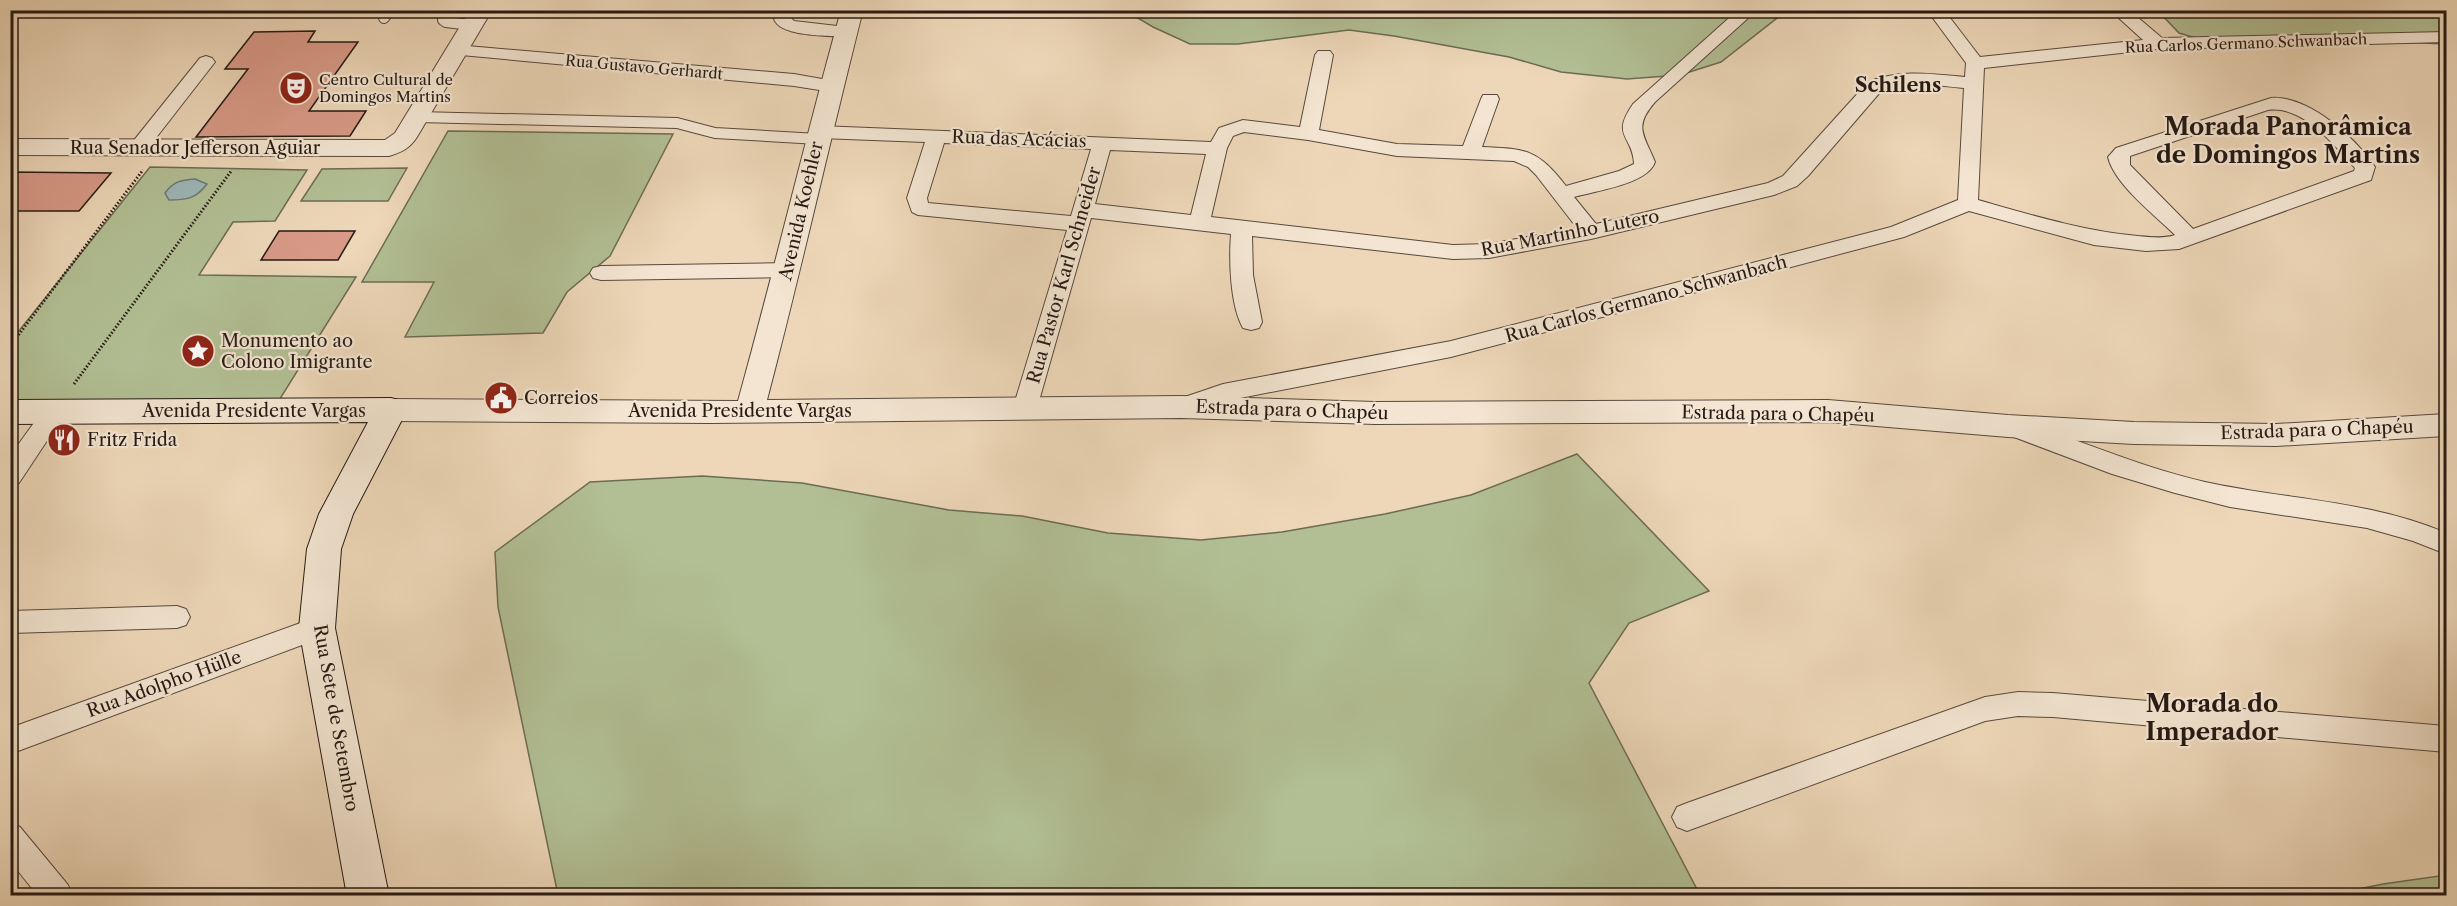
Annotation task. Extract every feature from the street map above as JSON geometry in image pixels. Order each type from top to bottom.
[{"type":"main road","name":"Avenida Presidente Vargas","points":[[10,412],[391,410]]},
{"type":"main road","name":"Rua Sete de Setembro","points":[[368,896],[317,628],[324,549],[336,514],[391,410]]},
{"type":"street","points":[[783,10],[781,17],[783,22],[790,26],[849,21]]},
{"type":"street","points":[[1563,193],[1626,176],[1643,168],[1645,162],[1632,135],[1630,124],[1635,112],[1749,10]]},
{"type":"street","points":[[1935,10],[1974,73],[1968,204],[2064,231],[2139,246],[2172,244],[2190,238],[2364,175],[2365,167],[2308,115],[2292,106],[2277,103],[2260,106],[2123,152],[2118,157],[2120,166],[2128,177],[2190,238]]},
{"type":"street","points":[[2118,10],[2158,44]]},
{"type":"street","points":[[417,117],[476,18]]},
{"type":"street","name":"Avenida Koehler","points":[[750,411],[788,270],[819,135],[849,21]]},
{"type":"street","name":"Rua Carlos Germano Schwanbach","points":[[1974,73],[2158,44],[2446,37]]},
{"type":"street","name":"Rua Gustavo Gerhardt","points":[[456,50],[794,80],[832,86]]},
{"type":"street","points":[[1308,134],[1324,55]]},
{"type":"street","points":[[149,148],[206,62]]},
{"type":"street","name":"Rua Martinho Lutero","points":[[937,136],[917,198],[919,207],[926,210],[1199,223],[1468,252],[1591,232],[1744,197],[1790,181],[1813,158],[1875,86],[1882,82],[1895,80],[1974,73]]},
{"type":"street","points":[[1470,153],[1490,99]]},
{"type":"street","name":"Rua Senador Jefferson Aguiar","points":[[10,147],[380,149],[401,142],[417,117]]},
{"type":"street","points":[[1199,223],[1217,148],[1226,132],[1243,126],[1308,134],[1397,150],[1502,153],[1526,158],[1543,170],[1591,232]]},
{"type":"street","name":"Rua das Acácias","points":[[819,135],[937,136],[1217,148]]},
{"type":"street","name":"Rua Pastor Karl Schneider","points":[[1025,408],[1103,142]]},
{"type":"street","name":"Rua Carlos Germano Schwanbach","points":[[1180,407],[1223,393],[1439,351],[1540,326],[1897,232],[1968,204]]},
{"type":"street","points":[[1242,228],[1239,256],[1242,287],[1251,322]]},
{"type":"street","points":[[600,273],[788,270]]},
{"type":"street","name":"Avenida Presidente Vargas","points":[[391,410],[750,411],[1180,407]]},
{"type":"street","name":"Estrada para o Chapéu","points":[[1180,407],[1375,413],[1828,411],[2008,426],[2134,433],[2276,435],[2446,425]]},
{"type":"street","points":[[10,476],[54,412]]},
{"type":"street","points":[[2008,426],[2163,482],[2231,497],[2313,508],[2383,522],[2423,532],[2446,544]]},
{"type":"street","points":[[10,622],[177,617]]},
{"type":"street","name":"Rua Adolpho Hülle","points":[[10,741],[317,628]]},
{"type":"street","points":[[1687,817],[1985,709],[2018,704],[2446,739]]},
{"type":"street","points":[[10,837],[57,896]]},
{"type":"lane","points":[[384,18],[390,10]]},
{"type":"lane","points":[[446,10],[443,20],[446,22],[476,18]]},
{"type":"lane","points":[[417,117],[677,123],[716,133],[819,135]]},
{"type":"path","points":[[10,346],[149,148]]},
{"type":"path","points":[[54,412],[248,148]]},
{"type":"green space","points":[[2164,10],[2446,11],[2446,44],[2350,40],[2295,41],[2232,49],[2179,33],[2162,15]]},
{"type":"green space","points":[[1126,11],[1786,11],[1721,62],[1680,75],[1627,79],[1561,72],[1509,57],[1349,30],[1238,44],[1190,44],[1153,27]]},
{"type":"green space","points":[[448,131],[673,134],[610,256],[567,292],[543,333],[405,337],[434,282],[362,282]]},
{"type":"green space","points":[[150,167],[307,170],[275,221],[233,222],[199,275],[356,277],[278,402],[11,400],[10,342]]},
{"type":"green space","points":[[407,168],[388,201],[301,201],[322,169]]},
{"type":"green space","points":[[1577,454],[1709,591],[1629,623],[1589,683],[1700,895],[558,895],[498,607],[495,552],[590,482],[702,476],[802,483],[949,510],[1022,516],[1108,533],[1201,540],[1282,532],[1385,514],[1471,495]]},
{"type":"green space","points":[[2446,875],[2446,895],[2329,895],[2383,884]]},
{"type":"water","points":[[195,179],[207,184],[199,193],[186,199],[169,200],[165,193],[172,186],[182,181]]},
{"type":"building","name":"Centro Cultural de Domingos Martins","points":[[315,31],[308,42],[358,42],[309,111],[366,111],[350,136],[196,137],[248,69],[225,69],[254,32]]},
{"type":"building","points":[[10,172],[111,173],[79,211],[10,211]]},
{"type":"building","points":[[279,231],[355,231],[338,260],[261,260]]},
{"type":"place","name":"Centro Cultural de Domingos Martins","points":[[296,88]]},
{"type":"place","name":"Monumento ao Colono Imigrante","points":[[198,351]]},
{"type":"place","name":"Correios","points":[[501,398]]},
{"type":"place","name":"Fritz Frida","points":[[64,440]]},
{"type":"district","name":"Schilens","points":[[1898,85]]},
{"type":"district","name":"Morada Panorâmica de Domingos Martins","points":[[2288,140]]},
{"type":"district","name":"Morada do Imperador","points":[[2212,717]]}]
